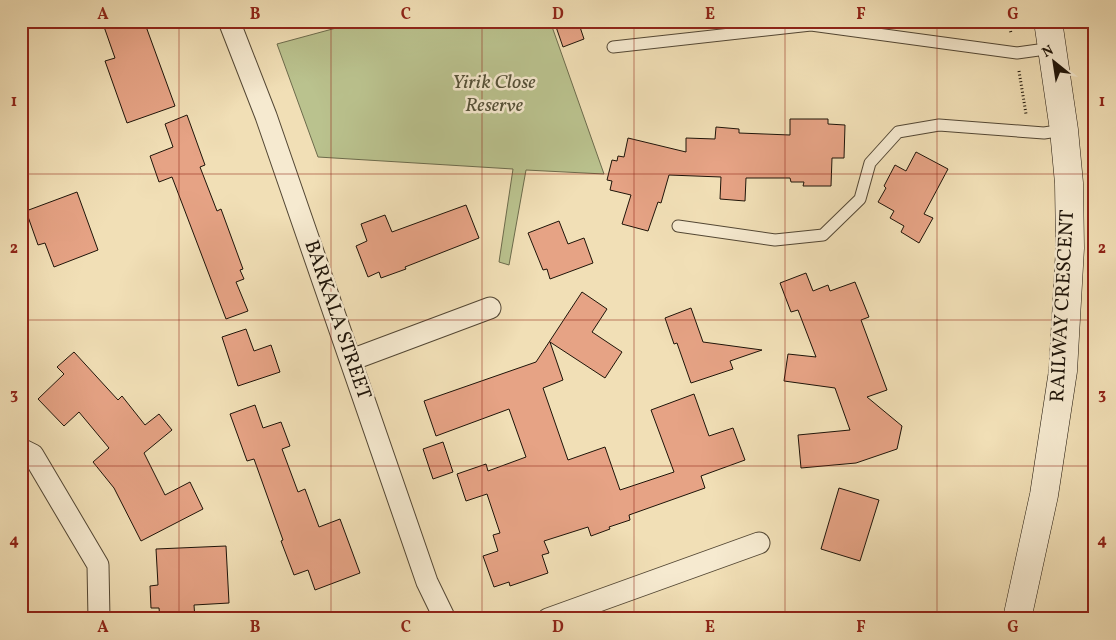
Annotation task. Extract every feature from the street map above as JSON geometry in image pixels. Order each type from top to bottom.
[{"type":"main road","name":"RAILWAY CRESCENT","points":[[1017,619],[1044,494],[1063,371],[1070,248],[1069,183],[1064,130],[1048,21]]},
{"type":"street","name":"BARKALA STREET","points":[[229,21],[269,125],[427,582],[446,619]]},
{"type":"street","points":[[351,360],[490,308]]},
{"type":"street","points":[[21,449],[32,455],[98,566],[99,619]]},
{"type":"street","points":[[548,619],[759,542]]},
{"type":"lane","points":[[613,47],[811,25],[1016,53],[1053,48]]},
{"type":"lane","points":[[678,226],[775,240],[824,235],[860,199],[870,163],[898,132],[939,125],[1044,133],[1064,130]]},
{"type":"path","points":[[1008,21],[1016,53],[1029,132]]},
{"type":"green space","name":"Yirik Close Reserve","points":[[362,21],[550,21],[604,174],[526,170],[509,265],[499,262],[513,169],[318,157],[277,44]]},
{"type":"building","points":[[102,21],[144,21],[175,106],[127,123],[105,61],[115,58]]},
{"type":"building","points":[[554,21],[578,21],[584,39],[563,47]]},
{"type":"building","points":[[187,115],[205,165],[200,167],[217,211],[221,209],[243,269],[240,270],[244,279],[236,282],[248,311],[226,319],[172,177],[159,182],[150,156],[173,147],[165,124]]},
{"type":"building","points":[[790,119],[828,119],[828,124],[845,125],[844,158],[832,158],[831,186],[803,186],[804,182],[791,182],[790,178],[746,178],[745,201],[720,199],[721,177],[669,175],[661,203],[658,202],[648,231],[622,224],[631,195],[610,190],[612,181],[607,180],[612,160],[617,161],[618,156],[624,157],[628,138],[686,152],[686,138],[715,139],[716,127],[739,129],[739,133],[790,135]]},
{"type":"building","points":[[916,152],[948,169],[924,214],[933,218],[919,243],[901,232],[904,226],[890,218],[894,211],[878,202],[895,165],[906,171]]},
{"type":"building","points":[[77,192],[98,250],[54,267],[45,243],[38,245],[26,211]]},
{"type":"building","points":[[466,205],[479,238],[381,278],[379,272],[368,277],[356,246],[367,241],[361,224],[385,215],[392,232]]},
{"type":"building","points":[[559,221],[568,244],[584,238],[593,263],[550,279],[547,269],[543,270],[528,233]]},
{"type":"building","points":[[806,273],[813,291],[828,285],[830,291],[855,282],[869,317],[861,320],[887,390],[867,397],[902,426],[897,449],[856,463],[801,468],[798,435],[850,430],[835,388],[784,381],[788,354],[816,357],[798,310],[791,312],[780,283]]},
{"type":"building","points":[[582,292],[607,309],[592,332],[622,352],[605,378],[550,342],[563,380],[543,388],[568,460],[605,447],[620,490],[674,472],[651,410],[694,394],[709,436],[733,428],[745,460],[701,476],[705,488],[629,515],[630,520],[609,527],[610,529],[591,536],[588,527],[544,541],[549,553],[542,555],[548,573],[510,586],[509,582],[494,587],[483,556],[498,551],[493,535],[500,533],[487,494],[466,501],[457,474],[486,464],[488,471],[526,457],[509,409],[436,436],[424,401],[536,362]]},
{"type":"building","points":[[691,308],[703,342],[762,350],[730,361],[733,369],[691,383],[677,343],[674,344],[665,318]]},
{"type":"building","points":[[246,329],[254,351],[271,345],[280,372],[238,386],[222,337]]},
{"type":"building","points":[[74,352],[118,400],[122,396],[145,425],[159,414],[172,430],[144,453],[165,495],[190,482],[203,509],[141,541],[114,488],[93,462],[109,448],[79,412],[64,426],[38,399],[64,374],[57,367]]},
{"type":"building","points":[[255,405],[263,428],[281,422],[290,446],[282,449],[298,492],[305,489],[319,527],[340,519],[360,573],[315,590],[308,570],[294,575],[254,459],[247,461],[230,414]]},
{"type":"building","points":[[443,442],[453,472],[433,479],[423,449]]},
{"type":"building","points":[[839,488],[879,500],[860,561],[821,549]]},
{"type":"building","points":[[226,546],[229,603],[194,605],[195,619],[160,619],[159,608],[151,608],[150,586],[158,585],[156,549]]}]
